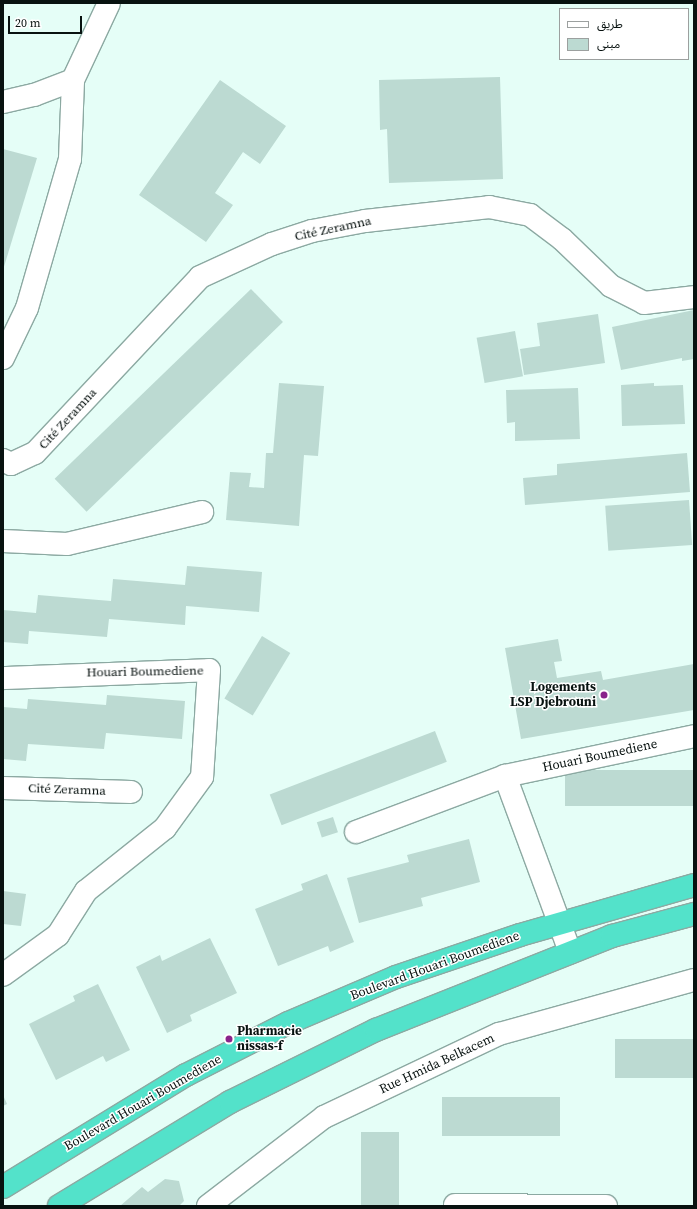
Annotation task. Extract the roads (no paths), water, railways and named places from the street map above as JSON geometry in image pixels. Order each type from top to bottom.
[{"type":"highway","name":"Boulevard Houari Boumediene","points":[[3,1188],[186,1075],[288,1023],[396,977],[560,924],[694,885]]},
{"type":"highway","points":[[59,1206],[230,1102],[376,1030],[612,936],[694,914]]},
{"type":"street","points":[[3,358],[27,308],[70,159],[73,80],[109,3]]},
{"type":"street","points":[[3,102],[34,95],[73,80]]},
{"type":"street","name":"Cité Zeramna","points":[[3,460],[11,464],[35,453],[200,277],[272,244],[312,231],[365,221],[489,207],[530,215],[562,239],[611,286],[644,303],[694,297]]},
{"type":"street","points":[[3,541],[67,544],[202,512]]},
{"type":"street","name":"Houari Boumediene","points":[[3,678],[209,670],[202,777],[165,828],[86,891],[58,935],[3,975]]},
{"type":"street","name":"Houari Boumediene","points":[[356,832],[505,776],[694,736]]},
{"type":"street","points":[[505,776],[570,952]]},
{"type":"street","name":"Cité Zeramna","points":[[3,788],[131,792]]},
{"type":"street","name":"Rue Hmida Belkacem","points":[[213,1204],[324,1117],[499,1034],[694,980]]},
{"type":"street","points":[[455,1205],[606,1206]]},
{"type":"place","name":"Logements LSP Djebrouni","points":[[604,695]]},
{"type":"place","name":"Pharmacie nissas-f","points":[[229,1039]]}]
